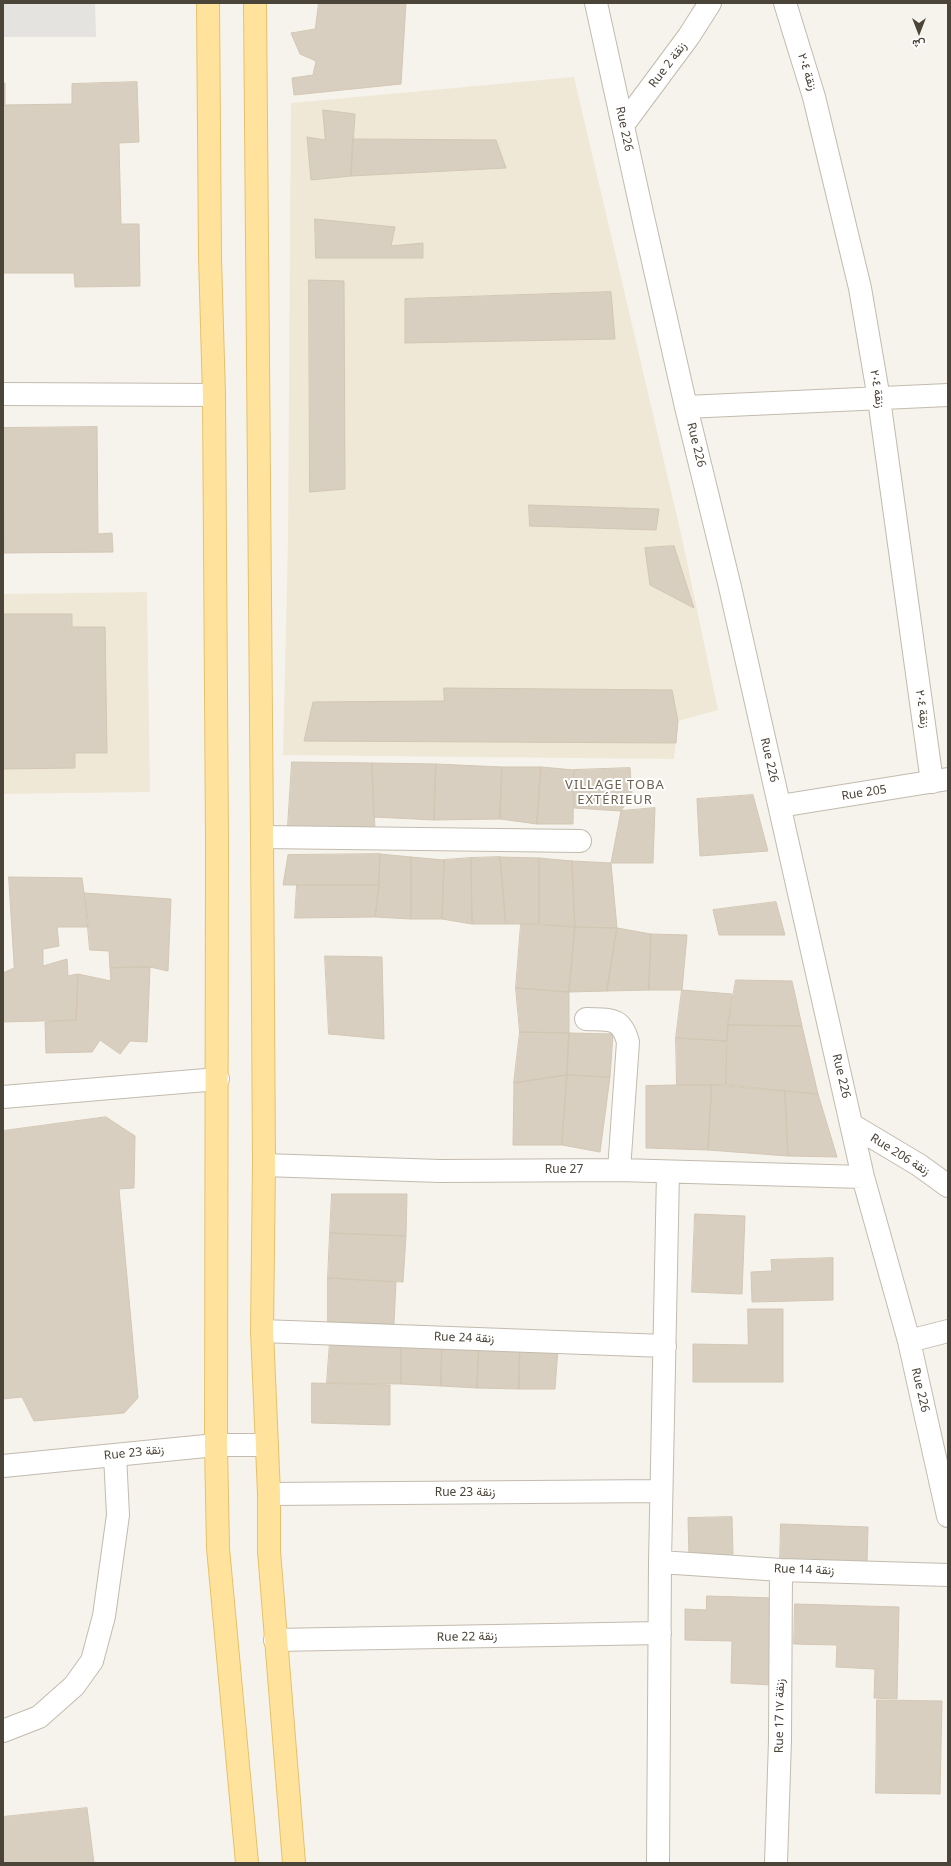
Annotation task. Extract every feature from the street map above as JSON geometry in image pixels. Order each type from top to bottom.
[{"type":"main road","points":[[208,3],[210,257],[214,395],[218,1079],[216,1445],[218,1548],[247,1863]]},
{"type":"main road","points":[[255,3],[264,1165],[262,1331],[265,1395],[265,1445],[269,1494],[269,1551],[294,1863]]},
{"type":"street","name":"Rue 226","points":[[596,3],[686,407],[730,587],[863,1177],[909,1341],[948,1516]]},
{"type":"street","name":"Rue 2 زنقة","points":[[623,125],[689,36],[710,3]]},
{"type":"street","name":"زنقة ٢٠٤","points":[[785,3],[814,97],[860,288],[940,780]]},
{"type":"street","points":[[3,394],[214,395]]},
{"type":"street","points":[[686,407],[948,395]]},
{"type":"street","name":"Rue 205","points":[[780,806],[940,780]]},
{"type":"street","points":[[262,838],[580,841]]},
{"type":"street","points":[[586,1019],[615,1020],[625,1031],[628,1042],[619,1170]]},
{"type":"street","points":[[3,1097],[218,1079]]},
{"type":"street","name":"Rue 206 زنقة","points":[[852,1125],[919,1165],[948,1186]]},
{"type":"street","name":"Rue 27","points":[[264,1165],[440,1171],[619,1170],[863,1177]]},
{"type":"street","points":[[658,1863],[661,1491],[668,1172]]},
{"type":"street","name":"Rue 24 زنقة","points":[[262,1331],[665,1346]]},
{"type":"street","points":[[909,1341],[948,1331]]},
{"type":"street","name":"Rue 23 زنقة","points":[[3,1466],[216,1445],[265,1445]]},
{"type":"street","points":[[3,1731],[39,1718],[74,1686],[92,1661],[104,1616],[118,1515],[115,1455]]},
{"type":"street","name":"Rue 23 زنقة","points":[[269,1494],[661,1491]]},
{"type":"street","name":"Rue 14 زنقة","points":[[660,1562],[781,1570],[948,1576]]},
{"type":"street","name":"Rue 17 زنقة ١٧","points":[[776,1863],[780,1740],[781,1570]]},
{"type":"street","name":"Rue 22 زنقة","points":[[275,1640],[660,1633]]},
{"type":"shaded area","points":[[3,3],[95,3],[96,37],[3,37]]},
{"type":"shaded area","points":[[574,77],[682,538],[718,710],[678,721],[674,759],[283,755],[288,540],[291,103]]},
{"type":"shaded area","points":[[147,592],[150,792],[3,794],[3,594]]},
{"type":"building","points":[[319,3],[406,3],[401,84],[294,95],[292,78],[313,75],[316,61],[300,54],[291,33],[315,29]]},
{"type":"building","points":[[137,82],[139,142],[119,143],[121,224],[139,224],[140,286],[75,287],[74,273],[3,273],[3,83],[5,83],[5,105],[72,104],[72,84]]},
{"type":"building","points":[[323,110],[355,114],[351,176],[311,180],[307,137],[325,140]]},
{"type":"building","points":[[353,139],[496,140],[506,168],[351,176]]},
{"type":"building","points":[[315,219],[395,227],[391,246],[423,243],[423,258],[316,258]]},
{"type":"building","points":[[309,280],[344,281],[345,489],[310,492]]},
{"type":"building","points":[[611,292],[615,339],[405,343],[405,299]]},
{"type":"building","points":[[97,427],[98,534],[112,533],[113,552],[4,553],[3,428]]},
{"type":"building","points":[[529,505],[659,509],[656,530],[530,526]]},
{"type":"building","points":[[674,546],[694,608],[650,585],[645,548]]},
{"type":"building","points":[[3,614],[72,614],[72,627],[105,627],[107,753],[75,753],[75,768],[3,769]]},
{"type":"building","points":[[444,688],[672,690],[678,721],[676,743],[304,741],[313,702],[444,701]]},
{"type":"building","points":[[292,762],[372,763],[375,830],[288,826]]},
{"type":"building","points":[[372,763],[436,764],[434,820],[374,817]]},
{"type":"building","points":[[436,764],[502,767],[500,819],[434,820]]},
{"type":"building","points":[[502,767],[541,767],[537,824],[500,819]]},
{"type":"building","points":[[541,767],[574,770],[573,824],[537,824]]},
{"type":"building","points":[[630,768],[632,794],[621,811],[574,808],[574,770]]},
{"type":"building","points":[[753,795],[768,851],[700,856],[697,799]]},
{"type":"building","points":[[655,808],[653,863],[611,863],[621,811]]},
{"type":"building","points":[[380,854],[379,885],[283,885],[288,855]]},
{"type":"building","points":[[380,854],[411,857],[411,919],[375,917],[379,885]]},
{"type":"building","points":[[411,857],[444,860],[442,919],[411,919]]},
{"type":"building","points":[[500,857],[539,858],[539,924],[506,924]]},
{"type":"building","points":[[500,857],[506,924],[472,924],[471,858]]},
{"type":"building","points":[[471,858],[472,924],[442,919],[444,860]]},
{"type":"building","points":[[539,858],[572,861],[575,927],[539,924]]},
{"type":"building","points":[[572,861],[611,863],[617,928],[575,927]]},
{"type":"building","points":[[9,877],[82,878],[89,927],[57,927],[59,946],[43,949],[43,966],[67,959],[68,976],[78,974],[76,1020],[3,1022],[3,973],[14,968]]},
{"type":"building","points":[[297,885],[379,885],[375,917],[295,918]]},
{"type":"building","points":[[85,893],[171,899],[168,971],[150,967],[110,968],[109,951],[90,950]]},
{"type":"building","points":[[776,902],[785,935],[719,935],[713,910]]},
{"type":"building","points":[[521,924],[575,927],[569,992],[516,988]]},
{"type":"building","points":[[575,927],[617,928],[607,991],[569,992]]},
{"type":"building","points":[[617,928],[651,934],[649,990],[607,991]]},
{"type":"building","points":[[651,934],[687,935],[682,990],[649,990]]},
{"type":"building","points":[[325,956],[382,957],[384,1039],[329,1034]]},
{"type":"building","points":[[150,967],[147,1042],[130,1041],[120,1054],[100,1040],[92,1052],[46,1053],[45,1022],[76,1020],[78,974],[111,981],[110,968]]},
{"type":"building","points":[[736,980],[792,981],[802,1026],[728,1025]]},
{"type":"building","points":[[516,988],[569,992],[569,1033],[520,1032]]},
{"type":"building","points":[[682,990],[732,994],[727,1041],[676,1038]]},
{"type":"building","points":[[728,1025],[802,1026],[818,1094],[726,1085]]},
{"type":"building","points":[[520,1032],[569,1033],[567,1075],[514,1083]]},
{"type":"building","points":[[569,1033],[613,1034],[610,1077],[567,1075]]},
{"type":"building","points":[[676,1038],[727,1041],[726,1085],[677,1085]]},
{"type":"building","points":[[567,1075],[562,1145],[513,1145],[514,1083]]},
{"type":"building","points":[[567,1075],[610,1077],[600,1152],[562,1145]]},
{"type":"building","points":[[712,1085],[708,1150],[646,1148],[646,1086]]},
{"type":"building","points":[[712,1085],[785,1091],[788,1156],[708,1150]]},
{"type":"building","points":[[785,1091],[818,1094],[837,1157],[788,1156]]},
{"type":"building","points":[[106,1117],[135,1136],[134,1188],[119,1189],[138,1398],[124,1413],[34,1421],[22,1397],[3,1399],[3,1131]]},
{"type":"building","points":[[332,1194],[407,1194],[406,1236],[330,1233]]},
{"type":"building","points":[[695,1214],[745,1216],[742,1294],[692,1292]]},
{"type":"building","points":[[330,1233],[406,1236],[403,1282],[328,1278]]},
{"type":"building","points":[[833,1258],[833,1300],[752,1302],[751,1272],[772,1271],[771,1260]]},
{"type":"building","points":[[328,1278],[396,1282],[394,1324],[328,1322]]},
{"type":"building","points":[[748,1309],[783,1309],[783,1382],[693,1382],[693,1344],[748,1345]]},
{"type":"building","points":[[330,1341],[401,1342],[401,1384],[327,1383]]},
{"type":"building","points":[[401,1342],[442,1344],[441,1386],[401,1384]]},
{"type":"building","points":[[442,1344],[479,1346],[477,1388],[441,1386]]},
{"type":"building","points":[[479,1346],[520,1348],[519,1389],[477,1388]]},
{"type":"building","points":[[520,1348],[558,1348],[555,1389],[519,1389]]},
{"type":"building","points":[[312,1383],[390,1385],[390,1425],[312,1423]]},
{"type":"building","points":[[732,1517],[733,1554],[689,1556],[688,1518]]},
{"type":"building","points":[[781,1524],[868,1527],[867,1563],[780,1560]]},
{"type":"building","points":[[707,1596],[774,1598],[772,1685],[731,1683],[732,1641],[685,1640],[685,1609],[706,1610]]},
{"type":"building","points":[[795,1604],[899,1607],[897,1699],[874,1698],[875,1669],[836,1667],[837,1645],[794,1644]]},
{"type":"building","points":[[877,1700],[942,1701],[940,1794],[876,1793]]},
{"type":"building","points":[[87,1808],[94,1863],[3,1863],[3,1817]]},
{"type":"district","name":"VILLAGE TOBA EXTÉRIEUR","points":[[615,792]]}]
